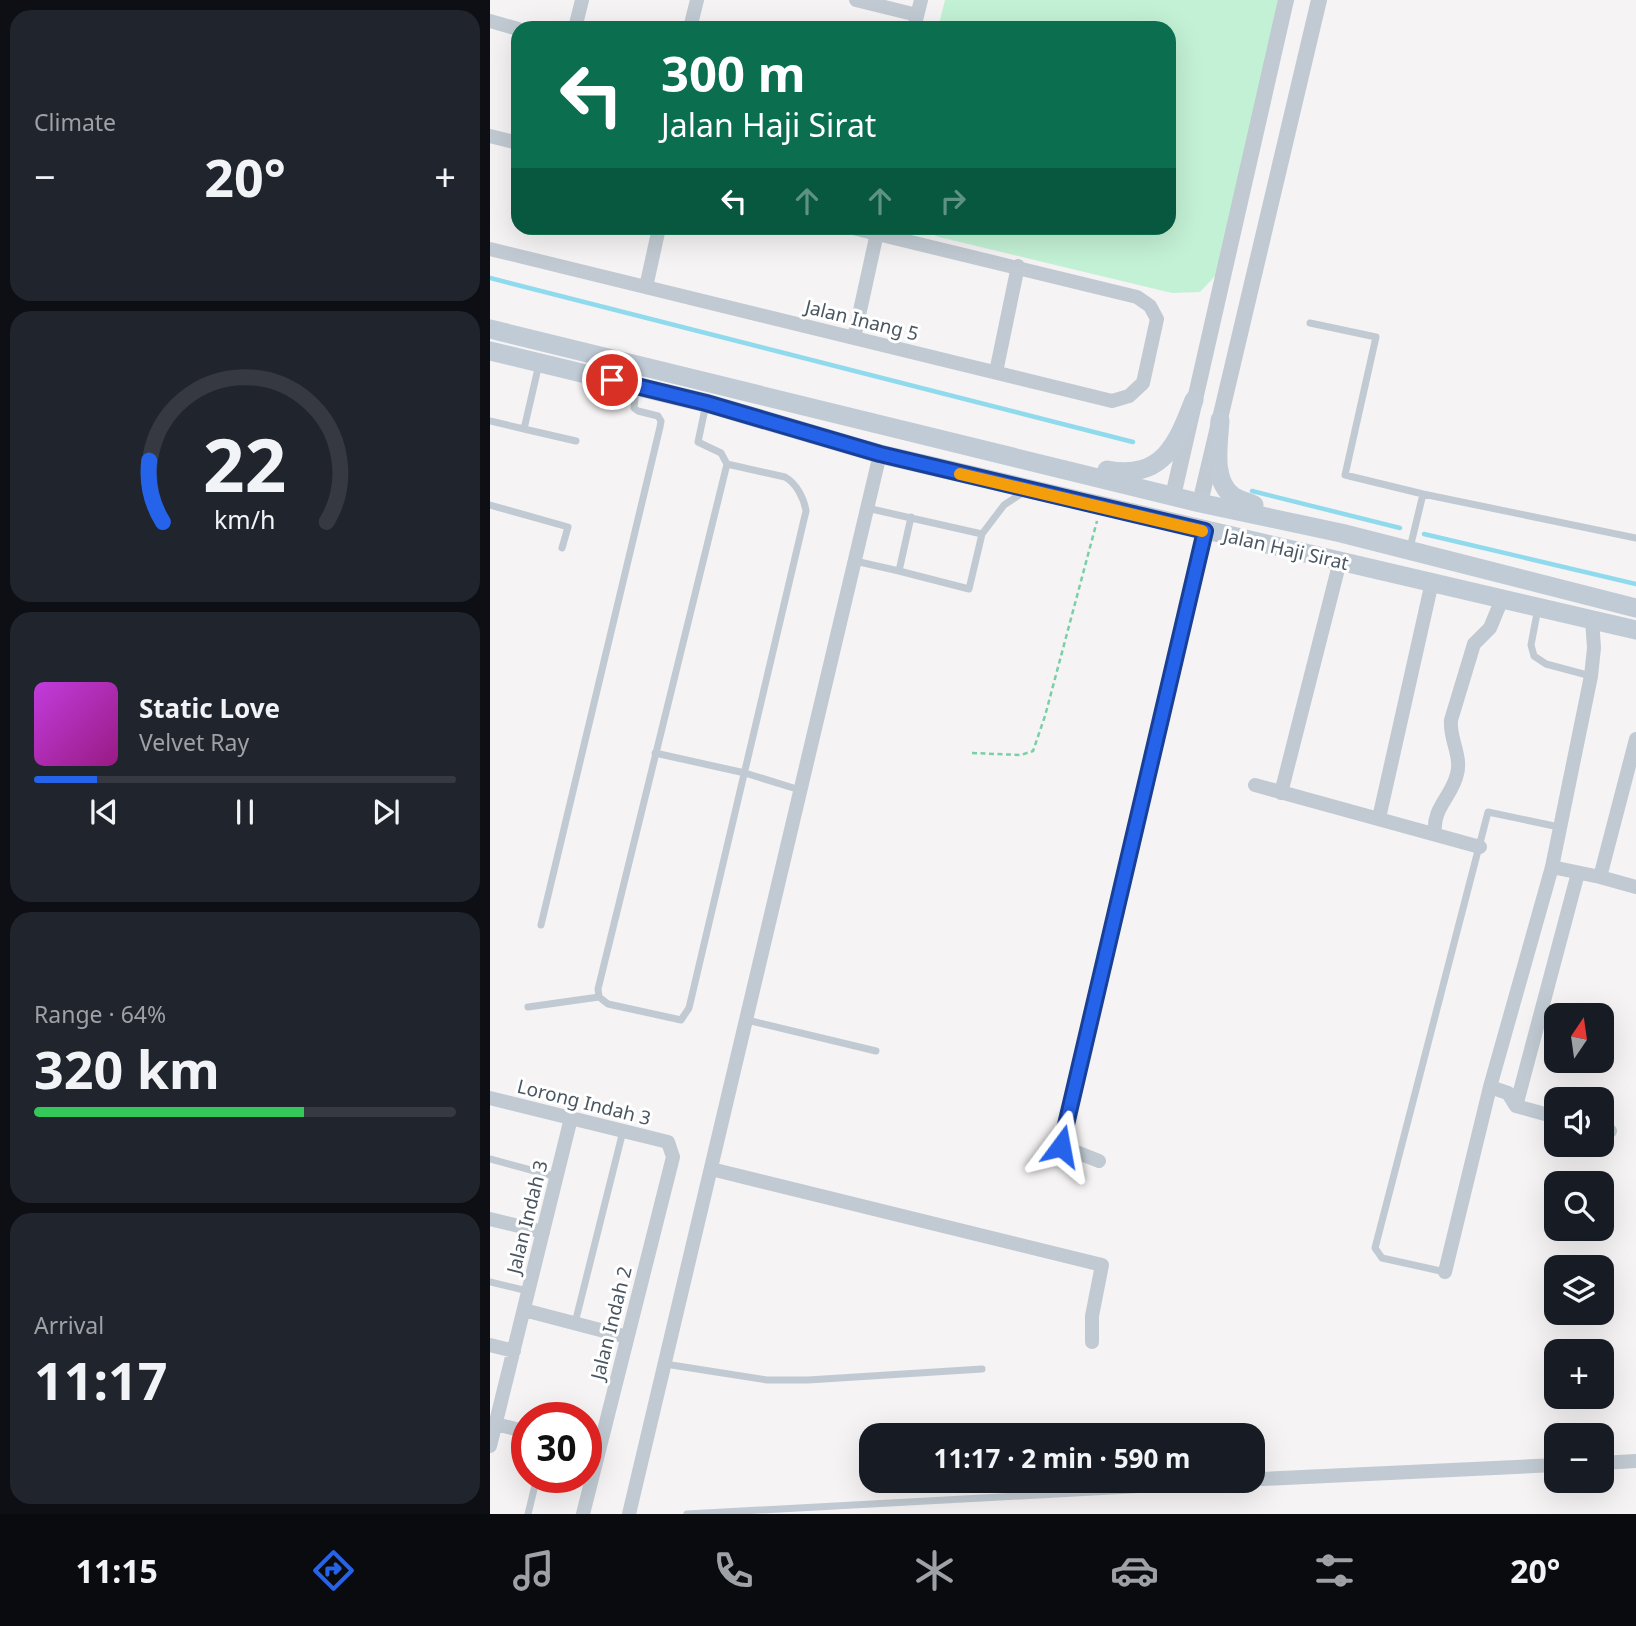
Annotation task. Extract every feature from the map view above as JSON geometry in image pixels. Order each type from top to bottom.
[{"type":"main road","name":"Jalan Haji Sirat","points":[[490,329],[1186,503],[1341,533],[1633,607]]},
{"type":"main road","name":"Jalan Haji Sirat","points":[[490,351],[706,403],[880,454],[1100,508],[1636,630]]},
{"type":"main road","points":[[825,412],[893,421],[1124,473],[1145,469],[1161,460],[1179,440],[1194,400]]},
{"type":"main road","points":[[1220,420],[1218,464],[1224,486],[1233,497],[1341,533]]},
{"type":"main road","points":[[1100,508],[1121,502],[1170,513],[1186,503],[1198,519],[1372,562],[1432,582]]},
{"type":"main road","points":[[1447,559],[1492,580],[1578,602],[1592,619]]},
{"type":"street","points":[[577,21],[582,0]]},
{"type":"street","points":[[692,21],[696,0]]},
{"type":"street","points":[[856,0],[913,21]]},
{"type":"street","points":[[916,21],[921,0]]},
{"type":"street","points":[[1186,503],[1194,400],[1286,0]]},
{"type":"street","points":[[1186,503],[1220,420],[1319,0]]},
{"type":"street","points":[[490,21],[511,27]]},
{"type":"street","points":[[490,137],[511,142]]},
{"type":"street","points":[[646,287],[657,235]]},
{"type":"street","points":[[854,338],[865,235]]},
{"type":"street","points":[[887,235],[1018,266],[996,372]]},
{"type":"street","name":"Jalan Inang 5","points":[[490,249],[1112,401],[1129,396],[1143,383],[1157,319],[1150,306],[1137,297],[1018,266]]},
{"type":"street","points":[[629,1514],[880,454]]},
{"type":"street","points":[[1099,1161],[1061,1146],[1205,531]]},
{"type":"street","points":[[1281,793],[1340,561]]},
{"type":"street","points":[[1379,818],[1432,582]]},
{"type":"street","points":[[1434,834],[1436,813],[1457,776],[1459,764],[1450,730],[1451,720],[1475,644],[1490,628],[1502,599]]},
{"type":"street","points":[[1446,1272],[1490,1087],[1552,867],[1591,676],[1594,648],[1592,619]]},
{"type":"street","points":[[1600,877],[1636,739]]},
{"type":"street","points":[[1255,785],[1480,846]]},
{"type":"street","points":[[1552,867],[1636,887]]},
{"type":"street","points":[[1516,1106],[1578,873]]},
{"type":"street","points":[[1490,1087],[1508,1093],[1516,1106],[1544,1114]]},
{"type":"street","name":"Lorong Indah 3","points":[[490,1098],[668,1142]]},
{"type":"street","name":"Jalan Indah 3","points":[[490,1446],[571,1118]]},
{"type":"street","name":"Jalan Indah 2","points":[[602,1419],[627,1337],[673,1157],[668,1142]]},
{"type":"street","points":[[711,1169],[1102,1265],[1092,1316],[1091,1342]]},
{"type":"street","points":[[490,1219],[543,1233]]},
{"type":"street","points":[[524,1310],[627,1337]]},
{"type":"street","points":[[490,1345],[514,1351]]},
{"type":"street","points":[[495,1417],[511,1424]]},
{"type":"street","points":[[1614,1462],[1636,1461]]},
{"type":"street","points":[[1265,1479],[1544,1466]]},
{"type":"street","name":"Jalan Indah 2","points":[[583,1514],[586,1493]]},
{"type":"lane","points":[[1310,323],[1376,337],[1345,475],[1636,538]]},
{"type":"lane","points":[[524,429],[539,363]]},
{"type":"lane","points":[[541,925],[660,427],[658,415],[634,408],[636,386]]},
{"type":"lane","points":[[599,998],[598,989],[727,464],[721,453],[698,442],[706,403]]},
{"type":"lane","points":[[490,421],[576,442]]},
{"type":"lane","points":[[528,1007],[599,998],[608,1004],[681,1020],[689,1008],[806,511],[793,481],[727,464]]},
{"type":"lane","points":[[855,561],[969,589],[982,534],[1004,505],[1027,490]]},
{"type":"lane","points":[[1409,550],[1423,494]]},
{"type":"lane","points":[[490,505],[568,527],[562,548]]},
{"type":"lane","points":[[867,508],[982,534]]},
{"type":"lane","points":[[899,572],[911,517]]},
{"type":"lane","points":[[1539,607],[1531,645],[1534,656],[1546,664],[1591,676]]},
{"type":"lane","points":[[655,752],[746,773],[800,790]]},
{"type":"lane","points":[[1446,1272],[1382,1258],[1375,1248],[1488,812],[1559,828]]},
{"type":"lane","points":[[746,1020],[876,1051]]},
{"type":"lane","points":[[575,1324],[622,1131]]},
{"type":"lane","points":[[490,1159],[557,1177]]},
{"type":"lane","points":[[490,1282],[528,1291]]},
{"type":"lane","points":[[665,1364],[767,1380],[982,1369]]},
{"type":"lane","points":[[528,1514],[533,1493]]},
{"type":"lane","points":[[687,1514],[1074,1493]]},
{"type":"path","points":[[972,753],[1021,755],[1033,751],[1045,716],[1100,508]]},
{"type":"green space","points":[[945,0],[1279,0],[1217,274],[1200,292],[1172,293],[934,235],[1176,235],[1176,21],[940,21]]},
{"type":"waterway","points":[[490,278],[1133,442]]},
{"type":"waterway","points":[[1252,491],[1400,528]]},
{"type":"waterway","points":[[1424,534],[1636,584]]},
{"type":"slow traffic","points":[[960,474],[1202,531]]},
{"type":"route","points":[[612,380],[706,403],[880,454],[1205,531],[1061,1146]]}]
